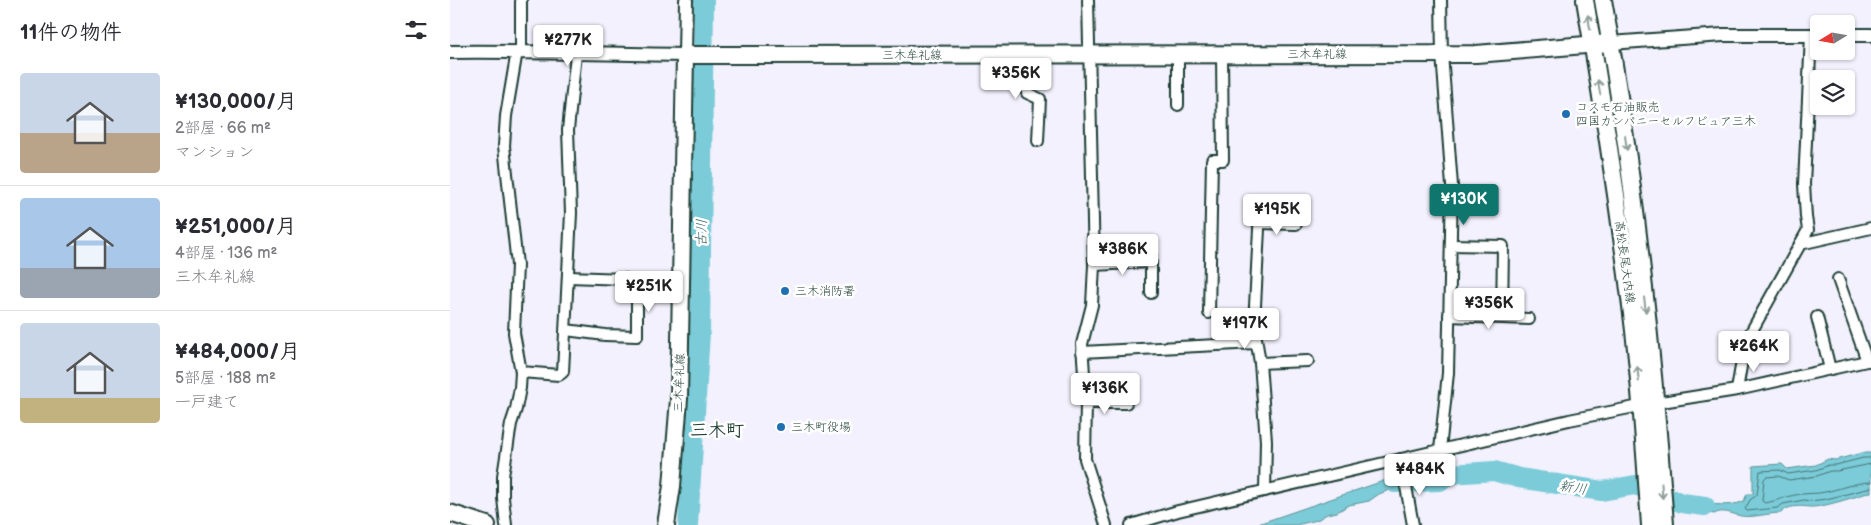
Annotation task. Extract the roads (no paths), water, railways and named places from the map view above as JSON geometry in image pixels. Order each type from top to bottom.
[{"type":"main road","name":"高松長尾大内線","points":[[1585,0],[1632,316],[1648,404]]},
{"type":"main road","name":"高松長尾大内線","points":[[1603,0],[1626,144],[1657,524]]},
{"type":"main road","name":"三木牟礼線","points":[[666,525],[672,486],[679,398],[685,55],[1476,54],[1610,43]]},
{"type":"main road","points":[[450,513],[487,525]]},
{"type":"street","points":[[506,525],[503,476],[511,424],[520,388],[521,372],[514,333],[517,265],[504,146],[506,116],[519,51],[521,0]]},
{"type":"street","points":[[450,52],[519,51],[576,54],[685,55],[686,0]]},
{"type":"street","points":[[1088,0],[1094,265],[1092,305],[1082,344],[1086,403],[1085,459],[1106,525]]},
{"type":"street","points":[[1440,450],[1448,373],[1452,186],[1442,54],[1441,0]]},
{"type":"street","points":[[1610,43],[1723,35],[1810,35]]},
{"type":"street","points":[[1855,35],[1871,35]]},
{"type":"street","points":[[521,372],[559,375],[563,372],[571,213],[568,130],[576,54]]},
{"type":"street","points":[[1178,54],[1178,105]]},
{"type":"street","points":[[1209,313],[1212,160],[1223,160],[1222,54]]},
{"type":"street","points":[[1027,55],[1027,93],[1040,99],[1038,141]]},
{"type":"street","points":[[1737,390],[1745,343],[1808,230],[1804,184],[1813,60]]},
{"type":"street","points":[[1260,210],[1254,325],[1260,363],[1266,441],[1266,490]]},
{"type":"street","points":[[1259,223],[1296,224]]},
{"type":"street","points":[[1800,244],[1871,228]]},
{"type":"street","points":[[1151,243],[1151,293]]},
{"type":"street","points":[[1451,245],[1503,246],[1502,318]]},
{"type":"street","points":[[1094,265],[1151,262]]},
{"type":"street","points":[[566,330],[605,336],[636,336],[637,292],[634,283],[625,279],[569,277]]},
{"type":"street","points":[[1131,525],[1178,511],[1569,420],[1648,404],[1737,390],[1869,360],[1838,279]]},
{"type":"street","points":[[1449,316],[1529,319]]},
{"type":"street","points":[[1817,317],[1830,369]]},
{"type":"street","points":[[1082,352],[1256,343]]},
{"type":"street","points":[[1260,363],[1308,362]]},
{"type":"street","points":[[1086,403],[1126,403]]},
{"type":"street","points":[[1401,458],[1413,525]]},
{"type":"water","points":[[1862,453],[1871,453],[1871,492],[1823,506],[1794,507],[1781,513],[1756,516],[1680,510],[1679,496],[1693,501],[1721,505],[1730,505],[1744,501],[1747,494],[1753,494],[1753,466],[1782,464],[1787,469],[1816,465],[1828,459],[1835,460]]},
{"type":"water","points":[[1422,474],[1423,482],[1392,489],[1379,494],[1369,501],[1349,505],[1317,520],[1296,525],[1255,525],[1395,477]]},
{"type":"waterway","name":"古川","points":[[688,525],[700,333],[704,0]]},
{"type":"waterway","name":"新川","points":[[1395,483],[1440,481],[1451,474],[1494,471],[1519,478],[1602,491],[1635,485],[1682,503],[1705,506]]},
{"type":"place","name":"コスモ石油販売 四国カンパニーセルフピュア三木","points":[[1566,114]]},
{"type":"place","name":"三木消防署","points":[[785,291]]},
{"type":"place","name":"三木町役場","points":[[781,427]]},
{"type":"district","name":"三木町","points":[[717,430]]}]
